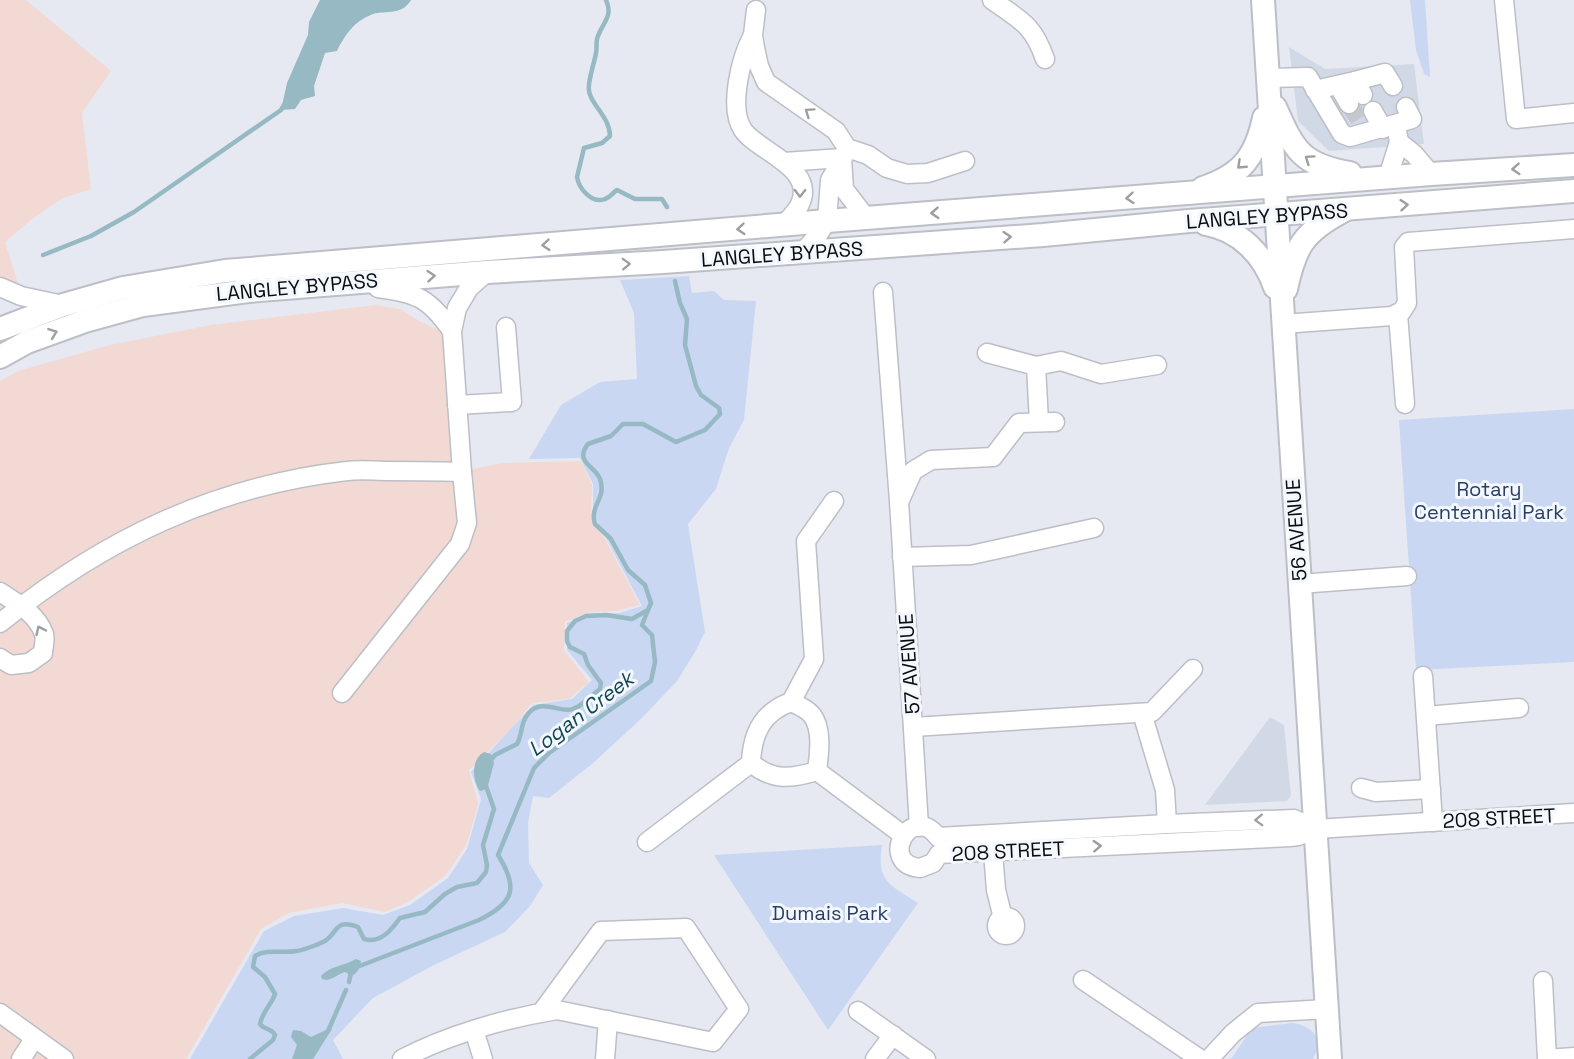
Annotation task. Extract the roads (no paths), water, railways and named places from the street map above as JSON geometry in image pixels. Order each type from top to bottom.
[{"type":"main road","name":"56 AVENUE","points":[[1263,0],[1330,1059]]},
{"type":"main road","points":[[1268,86],[1288,136],[1306,159],[1323,167],[1386,178]]},
{"type":"main road","points":[[1188,193],[1212,185],[1243,166],[1253,153],[1260,135],[1268,86]]},
{"type":"main road","name":"LANGLEY BYPASS","points":[[0,329],[63,305],[123,288],[225,271],[827,221],[1574,165]]},
{"type":"main road","name":"LANGLEY BYPASS","points":[[0,357],[27,342],[85,321],[143,305],[217,294],[488,272],[1043,235],[1189,221],[1574,191]]},
{"type":"main road","points":[[1282,316],[1298,249],[1305,237],[1324,221],[1346,210]]},
{"type":"main road","points":[[1189,221],[1219,226],[1248,244],[1263,261],[1271,275],[1282,316]]},
{"type":"street","points":[[992,0],[1030,27],[1040,44],[1045,59]]},
{"type":"street","points":[[1504,0],[1516,118],[1574,113]]},
{"type":"street","points":[[756,10],[753,35],[759,66],[766,82]]},
{"type":"street","points":[[753,35],[747,47],[735,106],[738,120],[744,131],[784,162],[799,177],[802,191],[800,204],[783,226]]},
{"type":"street","points":[[1315,90],[1351,91],[1385,73],[1393,86]]},
{"type":"street","points":[[1268,86],[1308,77],[1342,134],[1350,137],[1413,119],[1406,107]]},
{"type":"street","points":[[738,86],[752,81],[766,82],[836,131],[845,153],[844,189],[867,219]]},
{"type":"street","points":[[1379,127],[1386,178]]},
{"type":"street","points":[[1379,127],[1414,154],[1431,174]]},
{"type":"street","points":[[802,252],[819,235],[827,221],[830,180],[845,153]]},
{"type":"street","points":[[784,162],[845,153],[868,155],[887,168],[907,174],[928,173],[965,161]]},
{"type":"street","points":[[1282,316],[1392,316],[1398,314],[1407,303],[1404,247],[1408,242],[1574,229]]},
{"type":"street","points":[[342,693],[460,544],[467,523],[452,331],[457,308],[469,288],[488,272]]},
{"type":"street","points":[[348,283],[401,290],[425,300],[441,315],[452,331]]},
{"type":"street","points":[[0,287],[21,296],[63,305]]},
{"type":"street","name":"57 AVENUE","points":[[883,292],[920,827]]},
{"type":"street","points":[[1398,314],[1405,404]]},
{"type":"street","points":[[457,405],[512,402],[506,327]]},
{"type":"street","points":[[987,353],[1036,366],[1061,360],[1101,374],[1157,365]]},
{"type":"street","points":[[899,501],[913,471],[931,460],[993,457],[1019,423],[1047,422],[1036,366]]},
{"type":"street","points":[[0,623],[60,577],[116,543],[221,498],[308,476],[350,471],[462,471]]},
{"type":"street","points":[[751,763],[751,748],[755,733],[776,707],[791,702],[814,659],[806,542],[834,501]]},
{"type":"street","points":[[902,557],[971,555],[1094,528]]},
{"type":"street","points":[[1299,584],[1407,576]]},
{"type":"street","points":[[0,592],[22,605],[37,621],[45,636],[43,653],[29,663],[11,665],[0,658]]},
{"type":"street","points":[[913,727],[1152,712],[1193,669]]},
{"type":"street","points":[[1423,676],[1433,822]]},
{"type":"street","points":[[791,702],[812,715],[818,729],[820,753],[817,771]]},
{"type":"street","points":[[1426,716],[1519,708]]},
{"type":"street","points":[[1142,713],[1165,790],[1167,824]]},
{"type":"street","points":[[751,763],[763,772],[776,777],[798,776],[817,771]]},
{"type":"street","points":[[647,842],[751,763]]},
{"type":"street","points":[[817,771],[903,835],[911,829],[920,827]]},
{"type":"street","points":[[1361,788],[1376,792],[1431,789]]},
{"type":"street","name":"208 STREET","points":[[903,835],[899,847],[900,853],[906,862],[916,867],[930,865],[939,854],[1298,837],[1316,829],[1574,813]]},
{"type":"street","name":"208 STREET","points":[[920,827],[931,830],[938,837],[1294,819],[1316,829]]},
{"type":"street","points":[[993,852],[996,890],[1004,918]]},
{"type":"street","points":[[402,1059],[474,1030],[523,1015],[541,1013],[557,1010],[713,1042],[739,1009],[686,928],[601,931],[541,1013]]},
{"type":"street","points":[[1083,980],[1200,1059]]},
{"type":"street","points":[[1543,981],[1547,1059],[1574,1057]]},
{"type":"street","points":[[1209,1059],[1233,1033],[1258,1013],[1327,1009]]},
{"type":"street","points":[[858,1011],[926,1059]]},
{"type":"street","points":[[0,1013],[64,1059]]},
{"type":"street","points":[[604,1059],[608,1020]]},
{"type":"street","points":[[474,1030],[483,1059]]},
{"type":"street","points":[[875,1059],[893,1035]]},
{"type":"street","points":[[21,1059],[34,1039]]},
{"type":"waterway","name":"Logan Creek","points":[[606,0],[609,11],[597,39],[589,91],[609,128],[610,136],[602,143],[584,148],[577,177],[578,182],[583,191],[595,199],[607,198],[617,190],[635,199],[662,199],[667,207]]},
{"type":"waterway","points":[[43,255],[91,236],[134,212],[281,110],[284,105]]},
{"type":"waterway","points":[[490,761],[495,755],[517,744],[524,721],[533,709],[545,706],[562,710],[573,709],[600,689],[601,683],[588,665],[584,654],[570,647],[567,641],[567,631],[575,621],[586,616],[606,615],[632,619],[648,610],[651,603],[645,585],[628,570],[611,539],[595,524],[594,512],[602,486],[600,479],[584,460],[583,455],[588,444],[611,436],[623,424],[643,424],[676,442],[705,430],[720,414],[719,408],[701,395],[696,386],[685,345],[687,319],[680,303],[675,281]]},
{"type":"waterway","name":"Logan Creek","points":[[357,967],[479,920],[491,914],[506,901],[509,894],[509,877],[498,855],[534,768],[549,753],[651,681],[655,662],[652,635],[642,625],[648,610]]},
{"type":"waterway","points":[[250,1059],[273,1040],[275,1035],[260,1024],[275,994],[265,977],[253,967],[255,956],[265,952],[291,952],[310,947],[328,939],[337,928],[344,924],[358,927],[364,939],[376,939],[385,934],[400,918],[425,912],[445,894],[457,887],[477,883],[486,872],[483,845],[494,809],[486,786]]},
{"type":"waterway","points":[[349,982],[351,972]]},
{"type":"waterway","points":[[328,1031],[346,990]]},
{"type":"tunnel","points":[[1349,104],[1360,121]]},
{"type":"park label","name":"Rotary Centennial Park","points":[[1489,500]]},
{"type":"park label","name":"Dumais Park","points":[[830,913]]}]
